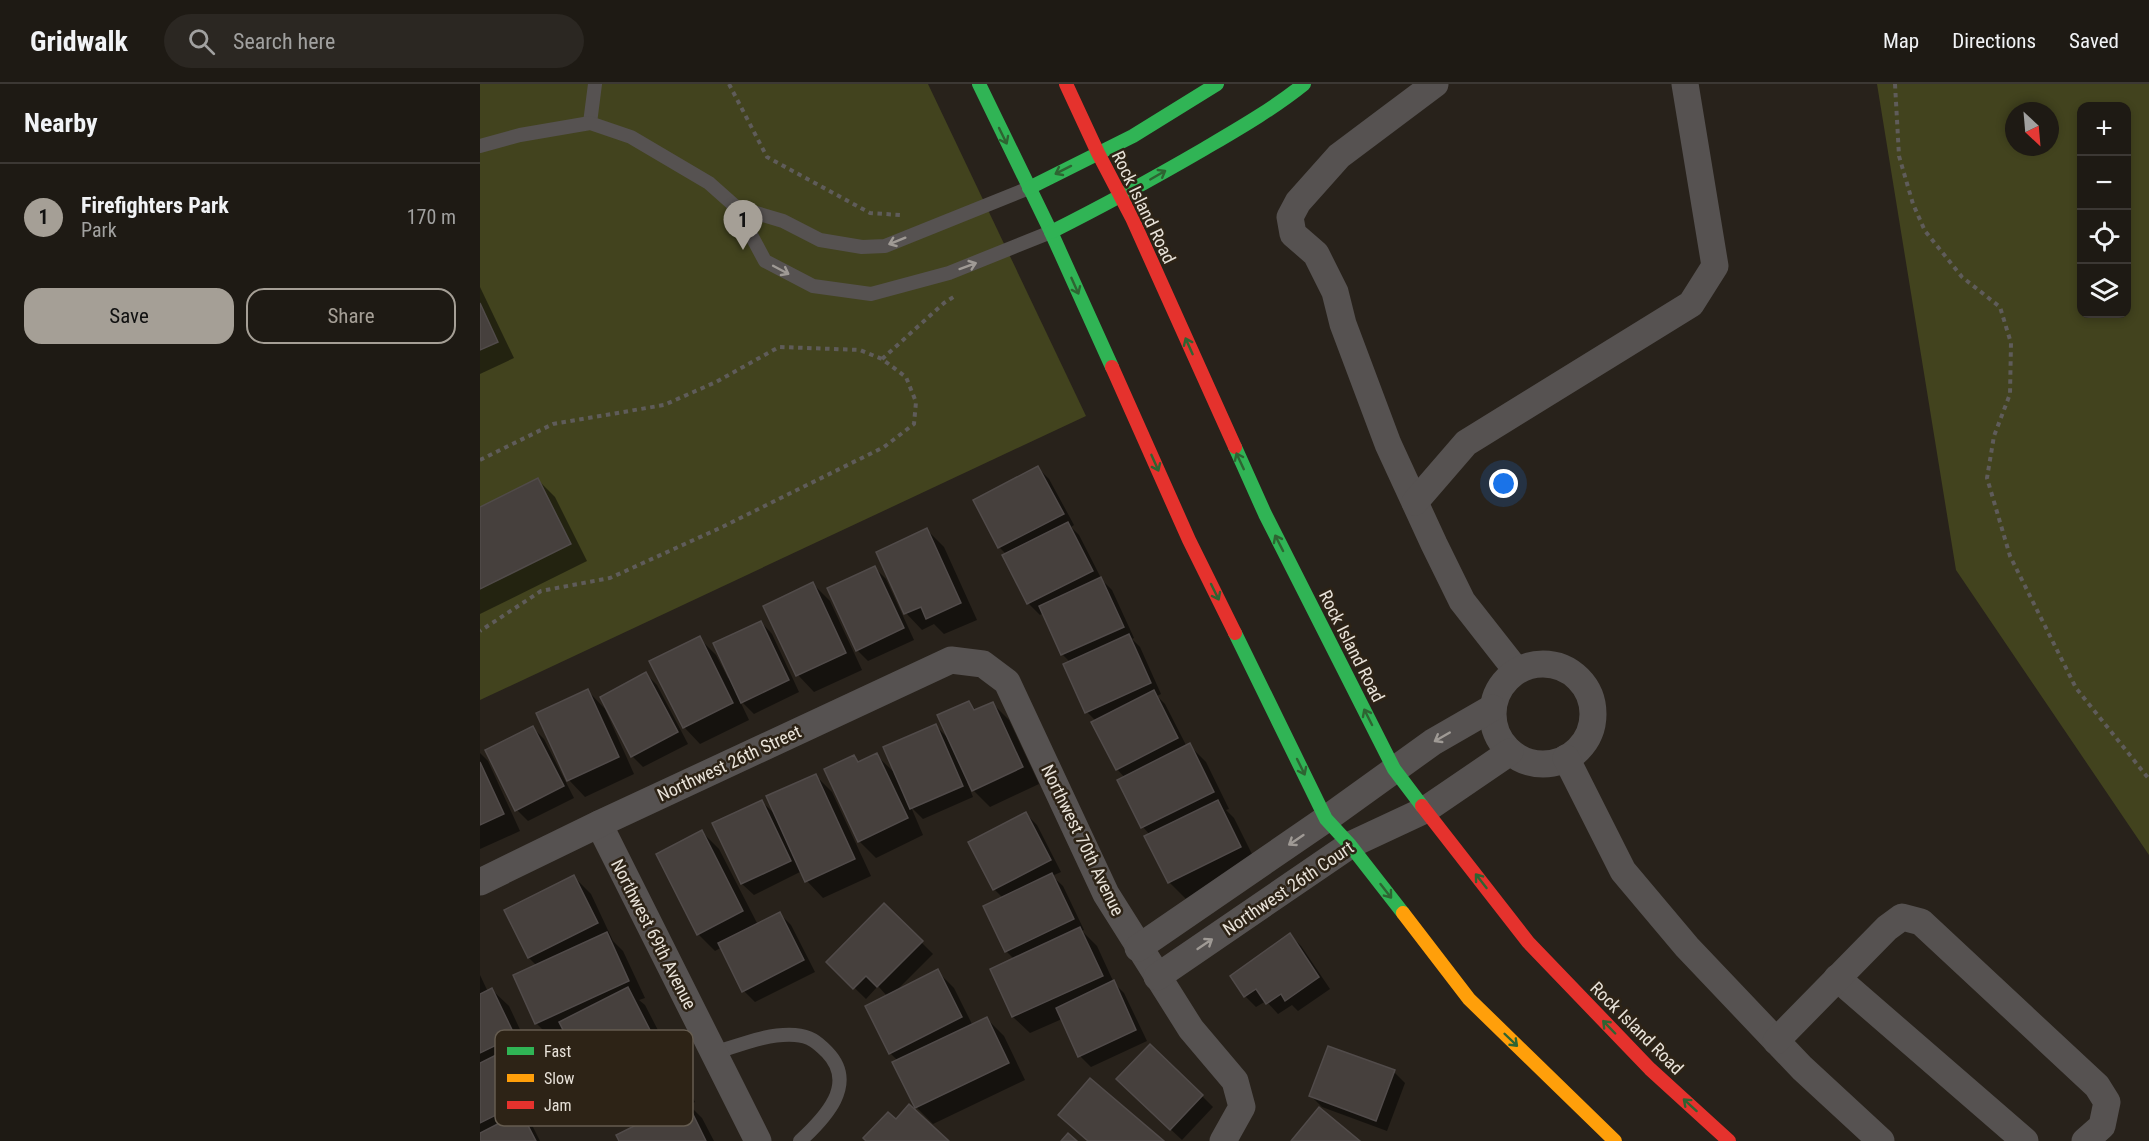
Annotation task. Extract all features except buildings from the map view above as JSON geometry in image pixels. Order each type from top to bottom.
[{"type":"main road","points":[[978,84],[1051,232],[1189,540],[1326,819],[1350,845],[1469,999],[1615,1141]]},
{"type":"main road","name":"Rock Island Road","points":[[1066,84],[1121,197],[1264,514],[1394,769],[1528,942],[1650,1069],[1729,1141]]},
{"type":"main road","points":[[1029,188],[1133,135],[1216,84]]},
{"type":"main road","points":[[1051,232],[1121,197],[1284,101],[1304,84]]},
{"type":"street","points":[[1435,84],[1339,156],[1298,202],[1290,217],[1293,234],[1316,254],[1335,292],[1344,324],[1388,444],[1462,601],[1516,670]]},
{"type":"street","points":[[1414,502],[1466,443],[1691,304],[1715,266],[1685,84]]},
{"type":"street","name":"Northwest 26th Street","points":[[480,882],[951,660],[982,664]]},
{"type":"street","points":[[1535,663],[1556,664],[1574,673],[1587,688],[1593,707],[1592,728],[1582,746],[1566,758],[1552,763],[1537,764],[1522,760],[1510,752],[1499,739],[1493,724],[1492,708],[1505,680],[1516,670],[1535,663]]},
{"type":"street","name":"Northwest 70th Avenue","points":[[982,664],[1008,682],[1106,894],[1138,948],[1191,1029],[1235,1081],[1242,1107],[1223,1141]]},
{"type":"street","name":"Northwest 26th Court","points":[[1138,948],[1326,819],[1433,742],[1492,708]]},
{"type":"street","name":"Northwest 26th Court","points":[[1157,977],[1350,845],[1425,810],[1510,752]]},
{"type":"street","points":[[1566,758],[1623,872],[1687,947],[1776,1041],[1881,1141]]},
{"type":"street","name":"Northwest 69th Avenue","points":[[599,824],[758,1141]]},
{"type":"street","points":[[1776,1041],[1887,928],[1902,917],[1921,922],[2097,1086],[2107,1102],[2102,1126],[2085,1141]]},
{"type":"street","points":[[1837,978],[2025,1141]]},
{"type":"lane","points":[[590,123],[595,84]]},
{"type":"lane","points":[[480,146],[520,135],[590,123],[632,137],[709,183],[736,207],[765,261],[813,286],[872,294],[950,273],[1051,232]]},
{"type":"lane","points":[[736,207],[783,221],[820,240],[874,247],[885,246],[1029,188]]},
{"type":"lane","points":[[714,1053],[764,1038],[795,1035],[815,1040],[835,1061],[841,1086],[829,1111],[800,1141]]},
{"type":"path","points":[[729,84],[767,157],[870,213],[904,215]]},
{"type":"path","points":[[1895,84],[1899,156],[1912,204],[1925,231],[1962,277],[2000,307],[2011,343],[2010,394],[1994,436],[1987,478],[2010,556],[2076,688],[2149,780]]},
{"type":"path","points":[[882,359],[944,303],[962,292]]},
{"type":"path","points":[[480,460],[553,424],[664,405],[716,382],[779,347],[860,350],[882,359],[906,377],[916,402],[914,424],[884,447],[720,528],[610,578],[541,591],[480,631]]},
{"type":"shaded area","points":[[480,84],[928,84],[1086,416],[480,700]]},
{"type":"shaded area","points":[[1877,84],[2149,84],[2149,855],[1956,570]]},
{"type":"traffic: fast","points":[[979,84],[1051,232],[1112,367]]},
{"type":"traffic: fast","points":[[1029,188],[1133,136],[1217,84]]},
{"type":"traffic: fast","points":[[1051,232],[1204,149],[1268,110],[1304,84]]},
{"type":"traffic: fast","points":[[1235,447],[1265,514],[1394,769],[1422,806]]},
{"type":"traffic: fast","points":[[1235,633],[1326,819],[1350,845],[1403,913]]},
{"type":"traffic: slow","points":[[1403,913],[1469,999],[1615,1141]]},
{"type":"traffic: jam","points":[[1066,84],[1132,218],[1235,447]]},
{"type":"traffic: jam","points":[[1112,367],[1189,540],[1235,633]]},
{"type":"traffic: jam","points":[[1422,806],[1528,942],[1650,1069],[1729,1141]]},
{"type":"place","name":"Firefighters Park","points":[[743,250]]}]
